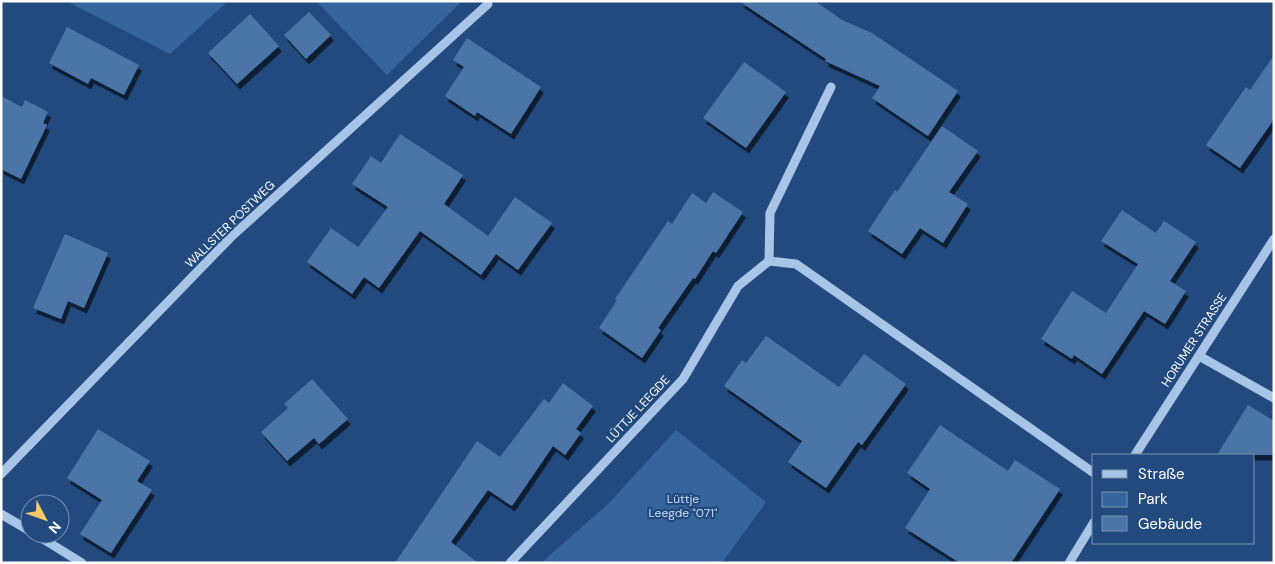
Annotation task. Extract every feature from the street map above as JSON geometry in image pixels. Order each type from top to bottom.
[{"type":"street","name":"WALLSTER POSTWEG","points":[[1,474],[231,238],[488,4]]},
{"type":"street","points":[[831,87],[770,213],[768,261],[796,264],[1092,472]]},
{"type":"street","name":"HORUMER STRASSE","points":[[1137,454],[1274,239]]},
{"type":"street","name":"LÜTTJE LEEGDE","points":[[510,563],[683,379],[738,286],[768,261]]},
{"type":"street","points":[[1199,356],[1274,398]]},
{"type":"street","points":[[1,514],[20,525]]},
{"type":"street","points":[[1069,563],[1092,525]]},
{"type":"street","points":[[51,544],[82,563]]},
{"type":"green space","points":[[66,1],[228,1],[170,54]]},
{"type":"green space","points":[[316,1],[462,1],[387,75]]},
{"type":"green space","name":"Lüttje Leegde \"071\"","points":[[676,430],[766,502],[722,563],[541,563],[608,504]]},
{"type":"building","points":[[739,1],[815,1],[842,20],[872,33],[958,91],[928,136],[872,98],[880,86],[825,61],[826,59]]},
{"type":"building","points":[[309,12],[331,35],[306,59],[284,35]]},
{"type":"building","points":[[250,14],[279,46],[237,84],[208,53]]},
{"type":"building","points":[[67,27],[139,65],[124,95],[91,78],[88,84],[49,63]]},
{"type":"building","points":[[467,38],[541,87],[511,134],[477,112],[475,116],[445,96],[464,67],[453,60]]},
{"type":"building","points":[[1274,55],[1274,119],[1240,168],[1206,145],[1246,87],[1250,90]]},
{"type":"building","points":[[744,62],[786,92],[746,148],[703,118]]},
{"type":"building","points":[[1,96],[22,107],[25,100],[48,112],[43,123],[47,125],[21,179],[1,169]]},
{"type":"building","points":[[942,126],[978,151],[949,192],[968,204],[943,243],[920,228],[902,254],[868,231],[895,190],[897,192]]},
{"type":"building","points":[[400,134],[463,175],[444,204],[488,236],[515,197],[552,223],[518,270],[496,254],[481,275],[420,231],[379,288],[364,277],[352,294],[307,262],[331,228],[358,247],[388,207],[352,184],[371,156],[381,163]]},
{"type":"building","points":[[713,192],[743,212],[716,253],[713,251],[695,279],[693,278],[658,328],[661,330],[642,358],[599,328],[617,300],[615,299],[668,221],[672,224],[692,193],[706,203]]},
{"type":"building","points":[[1122,210],[1156,233],[1164,221],[1196,242],[1170,281],[1186,291],[1165,324],[1144,311],[1102,374],[1074,355],[1072,359],[1041,339],[1072,291],[1106,313],[1138,264],[1101,241]]},
{"type":"building","points":[[65,234],[108,253],[84,308],[68,301],[61,319],[33,308]]},
{"type":"building","points":[[766,336],[839,387],[864,354],[906,384],[862,445],[858,442],[826,488],[788,462],[802,441],[724,386],[742,360],[746,363]]},
{"type":"building","points":[[312,379],[348,419],[319,444],[314,438],[287,461],[261,432],[288,408],[284,404]]},
{"type":"building","points":[[563,383],[593,406],[576,429],[581,433],[565,455],[553,446],[512,506],[488,490],[451,542],[478,563],[395,563],[477,441],[500,457],[544,399],[549,403]]},
{"type":"building","points":[[1248,405],[1274,421],[1274,455],[1218,454]]},
{"type":"building","points":[[940,425],[1008,471],[1015,460],[1060,489],[1011,563],[960,563],[905,528],[930,489],[907,473]]},
{"type":"building","points":[[98,429],[150,461],[137,481],[152,490],[111,553],[80,534],[102,500],[67,478]]}]
